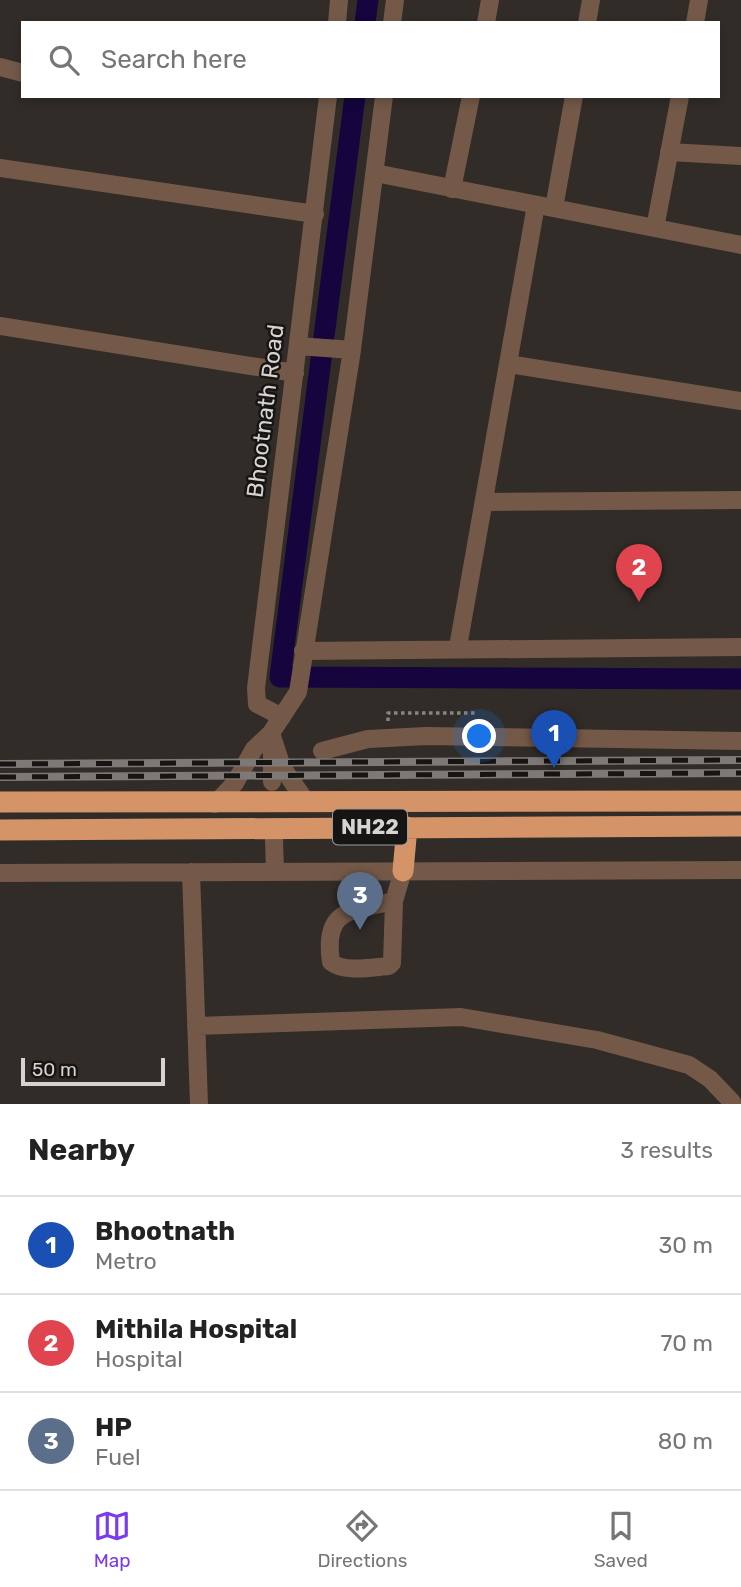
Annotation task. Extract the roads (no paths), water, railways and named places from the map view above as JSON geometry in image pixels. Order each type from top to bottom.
[{"type":"highway","name":"NH22","points":[[0,802],[215,804],[741,801]]},
{"type":"highway","points":[[403,871],[407,827]]},
{"type":"highway","name":"NH22","points":[[0,831],[741,827]]},
{"type":"street","points":[[337,21],[339,0]]},
{"type":"street","points":[[392,21],[395,0]]},
{"type":"street","points":[[486,21],[490,0]]},
{"type":"street","points":[[587,21],[591,0]]},
{"type":"street","points":[[695,21],[699,0]]},
{"type":"street","points":[[0,67],[21,72]]},
{"type":"street","name":"Bhootnath Road","points":[[282,717],[257,704],[256,688],[295,373],[301,347],[328,98]]},
{"type":"street","points":[[215,804],[235,783],[254,749],[271,733],[298,692],[384,98]]},
{"type":"street","points":[[452,188],[471,98]]},
{"type":"street","points":[[458,647],[508,364],[573,98]]},
{"type":"street","points":[[654,228],[680,98]]},
{"type":"street","points":[[669,152],[741,156]]},
{"type":"street","points":[[0,168],[315,214]]},
{"type":"street","points":[[375,173],[741,245]]},
{"type":"street","points":[[0,326],[295,373]]},
{"type":"street","points":[[301,347],[346,350]]},
{"type":"street","points":[[508,364],[741,401]]},
{"type":"street","points":[[484,502],[741,500]]},
{"type":"street","points":[[303,654],[458,647],[741,647]]},
{"type":"street","points":[[271,733],[272,782]]},
{"type":"street","points":[[271,733],[282,766],[307,803]]},
{"type":"street","points":[[322,751],[368,739],[426,736],[741,741]]},
{"type":"street","points":[[274,839],[275,872]]},
{"type":"street","points":[[0,873],[741,870]]},
{"type":"street","points":[[394,901],[349,911],[337,917],[331,928],[331,962],[337,967],[389,967],[392,963],[395,929],[394,901],[403,871]]},
{"type":"street","points":[[191,872],[200,1104]]},
{"type":"street","points":[[196,1026],[461,1017],[597,1040],[689,1065],[710,1079],[734,1102]]},
{"type":"waterway","points":[[365,21],[368,0]]},
{"type":"waterway","points":[[355,98],[280,677],[741,679]]},
{"type":"railway","points":[[0,764],[741,760]]},
{"type":"railway","points":[[0,777],[741,773]]},
{"type":"place","name":"Mithila Hospital","points":[[639,602]]},
{"type":"place","name":"Bhootnath","points":[[554,768]]},
{"type":"place","name":"HP","points":[[360,930]]}]
